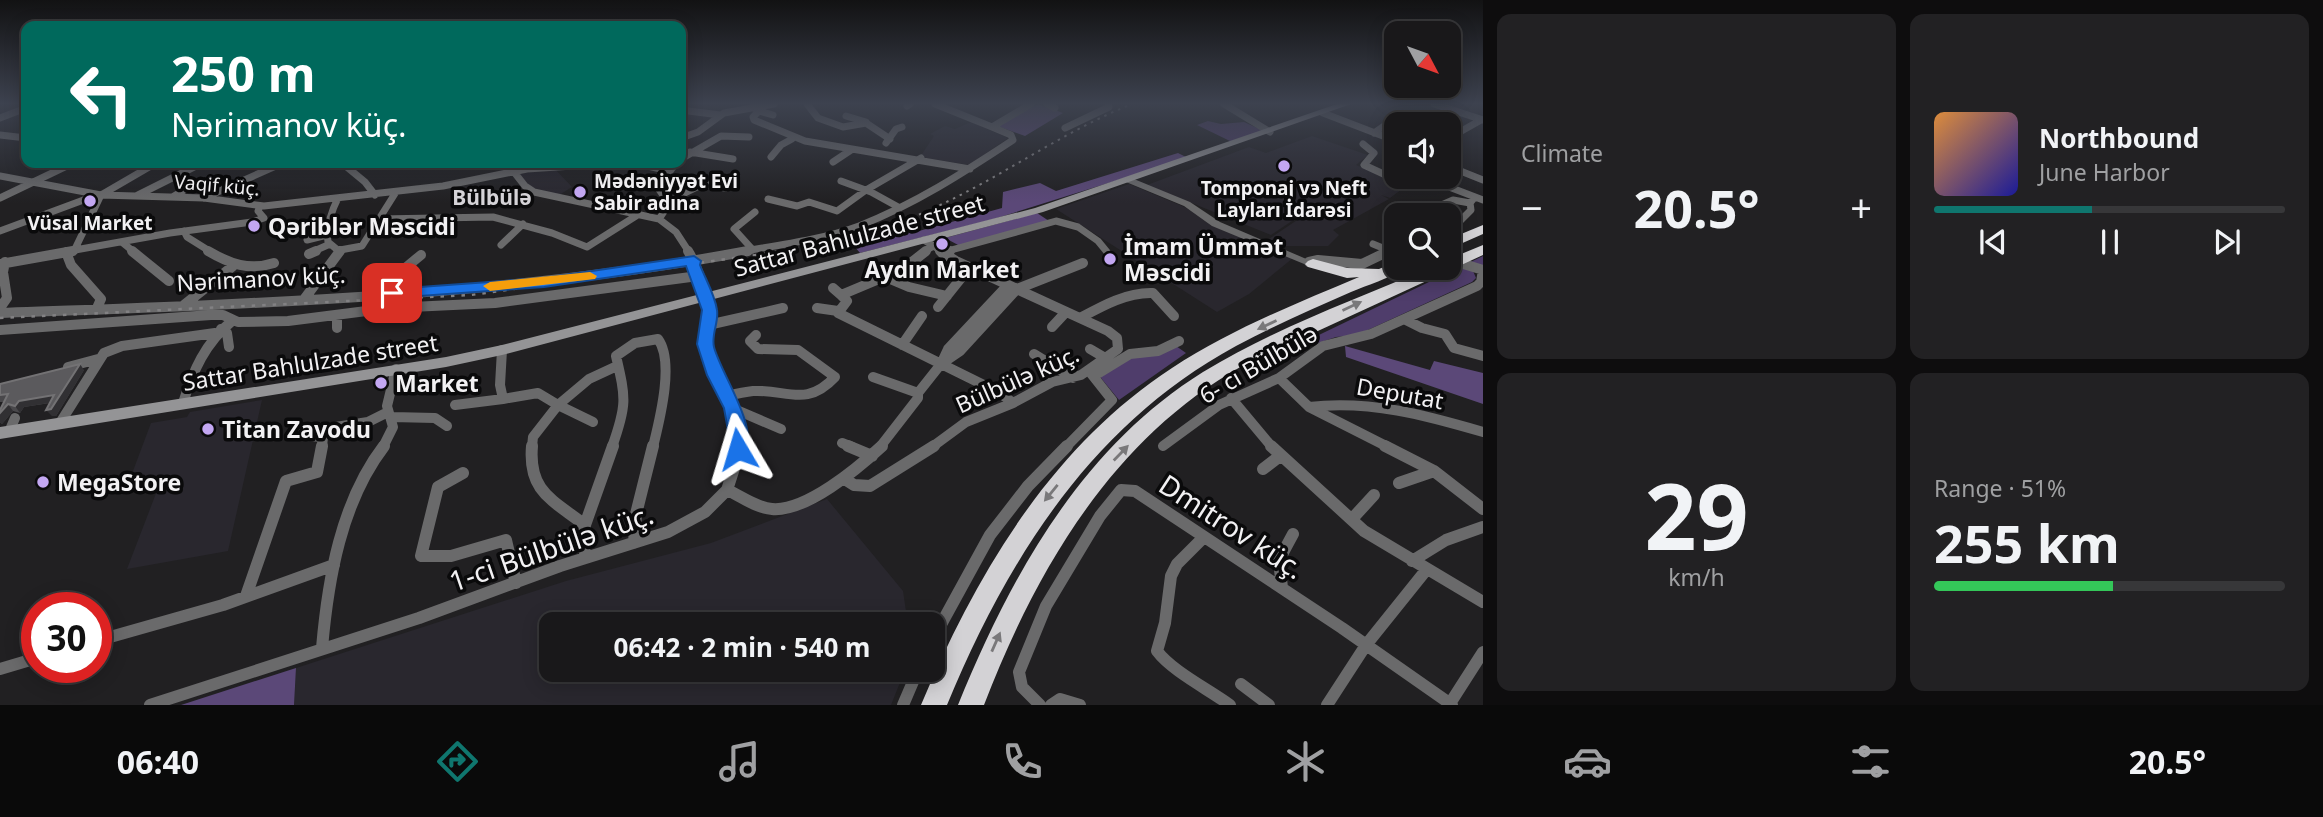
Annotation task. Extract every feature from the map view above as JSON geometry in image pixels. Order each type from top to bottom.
[{"type":"highway","points":[[1461,239],[1483,229]]},
{"type":"highway","points":[[1461,259],[1483,249]]},
{"type":"highway","points":[[1311,263],[1337,272],[1357,274],[1384,263]]},
{"type":"highway","points":[[1302,309],[1320,296],[1328,285],[1325,275],[1311,263]]},
{"type":"highway","points":[[934,705],[954,655],[1005,558],[1077,461],[1122,417],[1177,373],[1384,264]]},
{"type":"highway","points":[[971,705],[1006,621],[1049,543],[1101,474],[1163,412],[1198,384],[1228,366],[1413,280]]},
{"type":"main road","name":"Sattar Bahlulzade street","points":[[4,433],[502,350],[928,243],[1039,210],[1256,137]]},
{"type":"street","points":[[694,137],[705,142]]},
{"type":"street","points":[[686,155],[705,142],[719,137]]},
{"type":"street","points":[[788,137],[921,158],[970,169]]},
{"type":"street","points":[[886,153],[884,147],[890,139],[887,137]]},
{"type":"street","name":"Nərimanov küç.","points":[[0,310],[184,306],[544,283],[694,261],[837,233],[939,189],[1014,139],[1010,137]]},
{"type":"street","points":[[771,157],[781,145],[792,139]]},
{"type":"street","points":[[1363,144],[1374,153],[1364,165],[1384,174]]},
{"type":"street","points":[[833,162],[851,149]]},
{"type":"street","points":[[690,152],[733,159]]},
{"type":"street","points":[[768,199],[797,206],[809,202],[837,211],[866,190],[921,158]]},
{"type":"street","points":[[0,198],[63,168]]},
{"type":"street","points":[[0,231],[73,202],[101,195],[147,168]]},
{"type":"street","points":[[138,195],[192,168]]},
{"type":"street","points":[[204,198],[271,168]]},
{"type":"street","points":[[349,168],[375,195]]},
{"type":"street","name":"Vaqif küç.","points":[[0,176],[101,195],[204,198],[260,206],[375,195],[527,168]]},
{"type":"street","points":[[656,168],[669,171]]},
{"type":"street","points":[[659,219],[668,208],[668,201],[658,188],[672,168]]},
{"type":"street","points":[[1461,171],[1483,180]]},
{"type":"street","points":[[514,172],[525,186],[534,192],[659,219],[672,227],[694,261],[693,265],[706,297],[710,315],[705,344],[732,408],[738,433],[738,449],[727,490],[774,510],[813,496],[872,456],[892,435],[918,398],[918,393],[941,364],[960,351],[1012,287],[1083,263]]},
{"type":"street","points":[[1129,180],[1187,204],[1216,224],[1311,263]]},
{"type":"street","points":[[173,196],[200,181]]},
{"type":"street","points":[[841,181],[866,190],[900,208]]},
{"type":"street","points":[[668,201],[703,184],[726,188]]},
{"type":"street","points":[[1451,189],[1476,200]]},
{"type":"street","points":[[340,250],[362,246],[396,192]]},
{"type":"street","points":[[97,308],[101,299],[66,258],[101,195]]},
{"type":"street","points":[[309,254],[328,240],[330,217],[338,198]]},
{"type":"street","points":[[1446,203],[1453,200],[1476,200]]},
{"type":"street","points":[[1461,219],[1467,216],[1476,200]]},
{"type":"street","points":[[0,310],[7,298],[3,263],[184,231],[266,223],[258,211],[260,206]]},
{"type":"street","points":[[1039,210],[1056,222],[1078,227],[1098,241],[1107,252]]},
{"type":"street","points":[[753,250],[734,229],[755,212]]},
{"type":"street","points":[[379,219],[480,216],[523,224],[587,247],[636,216]]},
{"type":"street","points":[[942,253],[1056,222]]},
{"type":"street","points":[[501,245],[523,224]]},
{"type":"street","points":[[374,227],[405,227]]},
{"type":"street","points":[[184,231],[187,237],[233,266],[259,269],[274,263]]},
{"type":"street","points":[[307,240],[328,240],[340,250]]},
{"type":"street","points":[[123,243],[169,281]]},
{"type":"street","points":[[838,311],[847,301],[837,291],[902,269],[928,243]]},
{"type":"street","name":"Bülbülə küç.","points":[[843,478],[853,485],[870,486],[930,449],[966,422],[1013,403],[1052,382],[1091,374],[1118,349],[1116,338],[1080,318],[942,253],[928,243]]},
{"type":"street","points":[[1373,244],[1384,251]]},
{"type":"street","points":[[305,298],[340,250]]},
{"type":"street","points":[[392,293],[404,269],[421,255]]},
{"type":"street","points":[[184,306],[233,266]]},
{"type":"street","points":[[938,307],[970,267]]},
{"type":"street","points":[[1461,267],[1483,270]]},
{"type":"street","name":"6- cı Bülbülə","points":[[1163,446],[1231,398],[1279,378],[1323,346],[1361,337],[1406,320],[1476,286],[1481,282],[1483,270]]},
{"type":"street","name":"Nərimanov küç.","points":[[0,330],[211,315],[223,315],[232,321],[271,322],[390,308],[495,303],[698,276]]},
{"type":"street","points":[[883,276],[909,287],[947,296]]},
{"type":"street","points":[[1080,318],[1148,291],[1174,316]]},
{"type":"street","points":[[579,303],[580,292]]},
{"type":"street","points":[[708,325],[783,308]]},
{"type":"street","points":[[817,308],[838,311],[1000,393],[1013,403]]},
{"type":"street","points":[[1052,327],[1066,312]]},
{"type":"street","points":[[337,316],[337,328]]},
{"type":"street","points":[[902,345],[922,316]]},
{"type":"street","points":[[1406,320],[1422,328],[1445,334],[1458,350],[1483,356]]},
{"type":"street","points":[[183,403],[202,354],[218,331],[232,321]]},
{"type":"street","points":[[60,423],[104,353],[122,346],[218,331],[227,332],[229,347]]},
{"type":"street","points":[[726,396],[755,391],[790,397],[823,390],[834,381],[833,374],[821,368],[812,357],[792,349],[778,352],[755,347],[750,341],[756,335]]},
{"type":"street","points":[[586,557],[583,544],[584,525],[623,420],[625,395],[616,356],[619,351],[651,339],[661,342],[664,360],[661,407],[634,521],[634,543]]},
{"type":"street","points":[[945,614],[996,527],[1035,478],[1112,400],[1091,374],[1130,354],[1158,351],[1178,341]]},
{"type":"street","points":[[1090,349],[1107,359]]},
{"type":"street","points":[[502,350],[505,366],[498,385],[503,400]]},
{"type":"street","points":[[1034,354],[1073,378]]},
{"type":"street","points":[[61,369],[98,359]]},
{"type":"street","points":[[584,525],[539,489],[531,459],[533,437],[558,405],[589,379],[617,366]]},
{"type":"street","points":[[322,648],[334,565],[367,470],[390,438],[394,423],[387,403],[396,369]]},
{"type":"street","points":[[873,377],[918,393]]},
{"type":"street","name":"Deputat","points":[[1279,378],[1309,407],[1434,471],[1483,509]]},
{"type":"street","points":[[455,405],[537,393],[593,422]]},
{"type":"street","points":[[1231,398],[1261,437],[1280,456],[1377,541],[1483,602]]},
{"type":"street","name":"Deputat","points":[[1309,407],[1355,404],[1409,413],[1483,432]]},
{"type":"street","points":[[732,408],[781,429]]},
{"type":"street","points":[[246,596],[272,527],[283,484],[291,478],[317,472],[320,467],[323,437],[329,428],[368,422],[390,414],[435,418],[447,426]]},
{"type":"street","points":[[4,433],[15,418]]},
{"type":"street","points":[[297,426],[308,436],[323,437]]},
{"type":"street","points":[[842,443],[872,456]]},
{"type":"street","points":[[1264,469],[1280,456]]},
{"type":"street","points":[[1399,484],[1434,471]]},
{"type":"street","points":[[463,473],[438,487],[420,552],[422,556],[451,556],[506,540],[516,583]]},
{"type":"street","name":"1-ci Bülbülə küç.","points":[[150,705],[419,618],[586,557],[684,526],[705,513],[727,490]]},
{"type":"street","name":"Dmitrov küç.","points":[[1040,705],[1023,688],[1019,681],[1019,672],[1046,606],[1100,516],[1121,490],[1135,491],[1366,645],[1450,705]]},
{"type":"street","points":[[1352,519],[1374,495]]},
{"type":"street","points":[[1412,561],[1431,546],[1455,534],[1483,527]]},
{"type":"street","points":[[1282,588],[1277,562],[1279,552],[1293,534]]},
{"type":"street","points":[[1202,538],[1177,564],[1171,576],[1166,623],[1157,651],[1167,664],[1196,680],[1230,705]]},
{"type":"street","points":[[112,636],[246,596],[334,565]]},
{"type":"street","points":[[1327,705],[1366,645],[1427,569]]},
{"type":"street","points":[[1450,705],[1483,652]]},
{"type":"street","points":[[0,669],[21,663]]},
{"type":"street","points":[[903,705],[913,682]]},
{"type":"street","points":[[1241,684],[1269,705]]},
{"type":"street","points":[[1051,705],[1060,699],[1080,705]]},
{"type":"shaded area","points":[[933,137],[1008,138],[969,165],[920,157]]},
{"type":"shaded area","points":[[1222,137],[1247,137],[1232,142]]},
{"type":"shaded area","name":"Tomponaj vэ Neft Layları İdarəsi","points":[[1315,137],[1368,155],[1356,165],[1384,177],[1384,189],[1402,189],[1390,198],[1381,195],[1389,199],[1333,230],[1339,235],[1328,246],[1278,246],[1266,241],[1318,206],[1271,235],[1147,185],[1249,147],[1266,153]]},
{"type":"shaded area","points":[[1178,153],[1188,158],[994,219],[860,253],[855,247],[909,229],[919,231],[1002,208],[1003,192],[1040,183],[1056,191]]},
{"type":"shaded area","points":[[554,168],[572,187],[559,195],[530,187],[519,174]]},
{"type":"shaded area","points":[[1129,184],[1293,258],[1249,294],[1217,312],[1056,209]]},
{"type":"shaded area","points":[[1037,213],[1049,221],[960,246],[945,238]]},
{"type":"shaded area","points":[[1483,256],[1483,267],[1473,271],[1476,278],[1472,282],[1357,335],[1336,337],[1265,361],[1433,280],[1461,280],[1461,267]]},
{"type":"shaded area","points":[[1176,346],[1186,353],[1119,400],[1101,378],[1102,374],[1133,355]]},
{"type":"shaded area","points":[[1345,346],[1430,370],[1434,361],[1483,373],[1483,404],[1346,357]]},
{"type":"shaded area","name":"Titan Zavodu","points":[[262,400],[228,551],[127,569],[160,483],[127,487],[151,423],[187,417],[190,412]]},
{"type":"shaded area","points":[[827,499],[903,591],[906,612],[539,612],[539,682],[900,682],[891,705],[294,705],[296,668],[566,581],[711,543]]},
{"type":"shaded area","points":[[296,668],[294,705],[181,705]]},
{"type":"building","points":[[80,364],[51,409],[46,410],[54,395],[19,401],[15,406],[8,404],[0,413],[8,394],[0,395],[0,384]]},
{"type":"railway","points":[[774,252],[858,235],[919,215],[963,194],[1064,137]]},
{"type":"railway","points":[[0,318],[471,295],[784,251]]},
{"type":"slow traffic","points":[[490,286],[544,283],[590,276]]},
{"type":"place","name":"Tomponaj vэ Neft Layları İdarəsi","points":[[1284,166]]},
{"type":"place","name":"Mədəniyyət Evi Sabir adına","points":[[580,192]]},
{"type":"place","name":"Vüsal Market","points":[[90,201]]},
{"type":"place","name":"Qəriblər Məscidi","points":[[254,226]]},
{"type":"place","name":"Aydın Market","points":[[942,244]]},
{"type":"place","name":"İmam Ümmət Məscidi","points":[[1110,259]]},
{"type":"place","name":"Market","points":[[381,383]]},
{"type":"place","name":"Titan Zavodu","points":[[208,429]]},
{"type":"place","name":"MegaStore","points":[[43,482]]},
{"type":"district","name":"Bülbülə","points":[[492,197]]},
{"type":"route","points":[[392,293],[544,283],[694,261],[693,265],[710,310],[705,344],[737,423],[738,449]]}]
